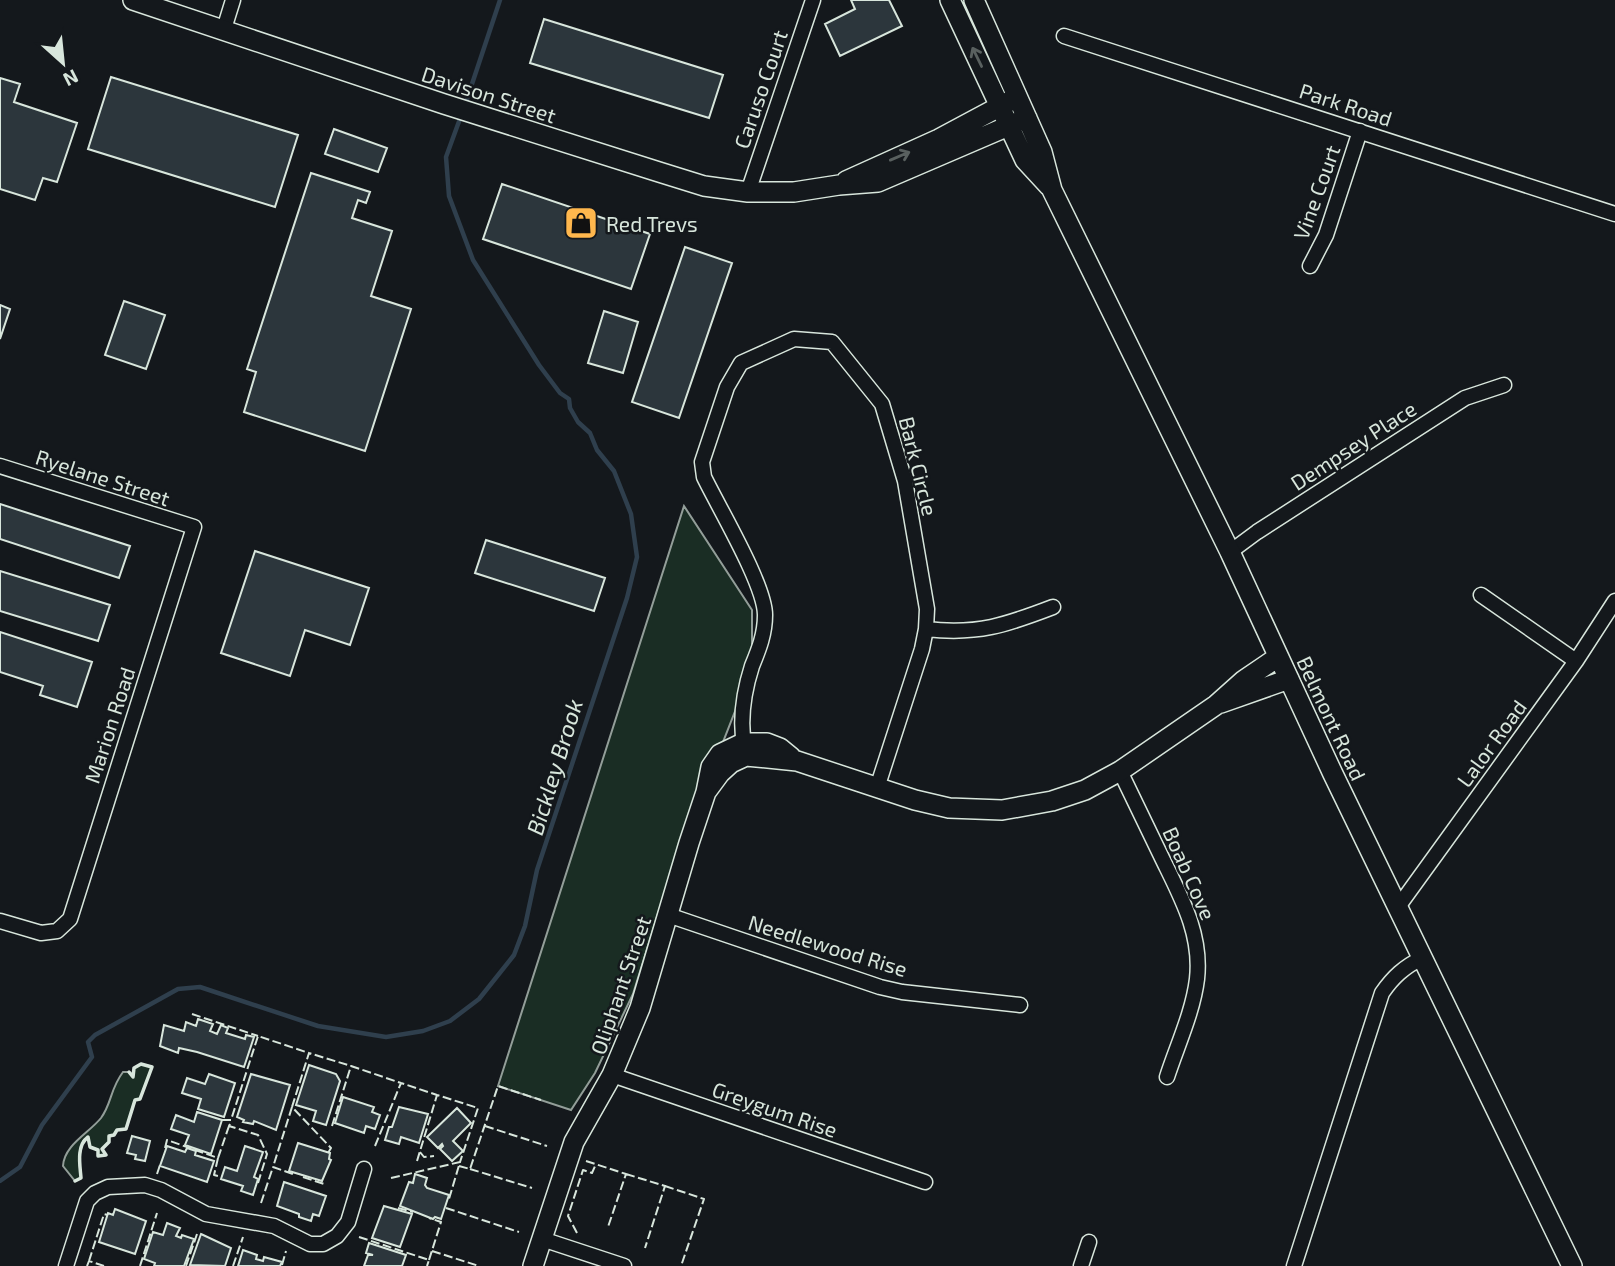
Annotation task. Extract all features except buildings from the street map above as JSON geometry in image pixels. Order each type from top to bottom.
[{"type":"main road","name":"Davison Street","points":[[133,0],[444,104],[704,186],[748,192],[794,192],[878,182],[1027,117]]},
{"type":"main road","name":"Belmont Road","points":[[950,0],[1025,160],[1052,190]]},
{"type":"main road","name":"Belmont Road","points":[[974,0],[1042,152],[1052,190],[1230,552],[1422,958],[1572,1266]]},
{"type":"main road","name":"Davison Street","points":[[839,185],[939,139],[1017,97]]},
{"type":"main road","points":[[745,749],[767,743],[780,748],[797,761],[877,788],[949,808],[1002,810],[1052,801],[1085,790],[1120,771],[1216,705],[1244,680],[1278,657]]},
{"type":"main road","points":[[1216,705],[1289,678]]},
{"type":"main road","name":"Oliphant Street","points":[[533,1266],[573,1142],[612,1075],[640,1008],[706,792],[711,767],[720,754],[745,749]]},
{"type":"street","points":[[224,29],[233,0]]},
{"type":"street","name":"Caruso Court","points":[[748,192],[813,0]]},
{"type":"street","name":"Park Road","points":[[1064,36],[1615,214]]},
{"type":"street","name":"Vine Court","points":[[1310,266],[1326,235],[1360,131]]},
{"type":"street","name":"Bark Circle","points":[[745,749],[742,704],[752,667],[764,638],[765,612],[759,587],[704,477],[702,463],[727,387],[741,363],[794,339],[832,342],[882,404],[905,481],[927,609],[926,629],[877,788]]},
{"type":"street","name":"Dempsey Place","points":[[1230,552],[1465,398],[1504,385]]},
{"type":"street","name":"Ryelane Street","points":[[0,466],[194,527]]},
{"type":"street","name":"Marion Road","points":[[0,921],[41,933],[57,931],[70,919],[194,527]]},
{"type":"street","points":[[1481,595],[1577,661]]},
{"type":"street","name":"Lalor Road","points":[[1398,907],[1577,661],[1615,601]]},
{"type":"street","points":[[926,629],[960,632],[991,629],[1053,607]]},
{"type":"street","name":"Boab Cove","points":[[1120,771],[1186,908],[1198,955],[1193,999],[1167,1077]]},
{"type":"street","name":"Needlewood Rise","points":[[668,915],[902,992],[1020,1005]]},
{"type":"street","points":[[1294,1266],[1378,1003],[1392,979],[1422,958]]},
{"type":"street","name":"Greygum Rise","points":[[612,1075],[925,1181]]},
{"type":"street","points":[[66,1266],[87,1200],[108,1187],[145,1185],[161,1190],[206,1214],[274,1226],[310,1244],[323,1244],[337,1236],[348,1222],[364,1169]]},
{"type":"street","points":[[542,1239],[624,1266]]},
{"type":"street","points":[[1081,1266],[1088,1242]]},
{"type":"green space","points":[[684,506],[752,610],[752,668],[680,843],[633,994],[595,1073],[571,1110],[498,1086]]},
{"type":"green space","points":[[141,1064],[152,1067],[140,1099],[135,1100],[126,1129],[117,1130],[114,1135],[109,1136],[109,1142],[102,1149],[106,1155],[98,1156],[98,1150],[90,1147],[88,1138],[83,1141],[79,1159],[81,1178],[75,1181],[63,1166],[64,1159],[78,1140],[101,1118],[123,1072],[129,1072],[133,1076],[134,1068]]},
{"type":"waterway","name":"Bickley Brook","points":[[465,105],[500,0]]},
{"type":"waterway","name":"Bickley Brook","points":[[0,1181],[20,1167],[42,1125],[92,1057],[88,1042],[95,1035],[178,989],[200,987],[318,1026],[386,1037],[423,1031],[450,1021],[479,999],[514,955],[525,926],[537,870],[627,598],[637,557],[631,514],[614,471],[597,450],[590,433],[578,422],[570,408],[569,399],[560,393],[539,365],[473,260],[449,196],[446,157],[461,116]]},
{"type":"fence","points":[[192,1014],[258,1036]]},
{"type":"fence","points":[[222,1120],[231,1120],[258,1036],[309,1053]]},
{"type":"fence","points":[[328,1153],[331,1148],[292,1107],[309,1053],[351,1066]]},
{"type":"fence","points":[[332,1126],[351,1066],[401,1083]]},
{"type":"fence","points":[[375,1146],[401,1083],[437,1095]]},
{"type":"fence","points":[[459,1166],[470,1169],[498,1086],[541,1100]]},
{"type":"fence","points":[[417,1161],[437,1095],[478,1108],[460,1162]]},
{"type":"fence","points":[[292,1107],[273,1167],[293,1174]]},
{"type":"fence","points":[[230,1124],[229,1126],[258,1135],[267,1154],[258,1183]]},
{"type":"fence","points":[[165,1148],[167,1140],[218,1158],[229,1126]]},
{"type":"fence","points":[[485,1126],[547,1146]]},
{"type":"fence","points":[[420,1152],[424,1157],[434,1156]]},
{"type":"fence","points":[[218,1158],[214,1175],[222,1177]]},
{"type":"fence","points":[[586,1161],[626,1174],[608,1227]]},
{"type":"fence","points":[[157,1174],[161,1162]]},
{"type":"fence","points":[[391,1178],[460,1162],[449,1199]]},
{"type":"fence","points":[[577,1233],[568,1216],[583,1170],[592,1173],[596,1164]]},
{"type":"fence","points":[[261,1203],[273,1167]]},
{"type":"fence","points":[[470,1169],[532,1188]]},
{"type":"fence","points":[[626,1174],[665,1186],[645,1248]]},
{"type":"fence","points":[[303,1177],[324,1184]]},
{"type":"fence","points":[[665,1186],[704,1199],[681,1266]]},
{"type":"fence","points":[[398,1208],[413,1212]]},
{"type":"fence","points":[[446,1208],[519,1232]]},
{"type":"fence","points":[[140,1266],[157,1213]]},
{"type":"fence","points":[[89,1261],[104,1214],[108,1215]]},
{"type":"fence","points":[[429,1218],[441,1222],[429,1260]]},
{"type":"fence","points":[[186,1266],[197,1234]]},
{"type":"fence","points":[[233,1266],[243,1237]]},
{"type":"fence","points":[[359,1237],[429,1260],[427,1266]]},
{"type":"fence","points":[[282,1265],[286,1251]]},
{"type":"fence","points":[[432,1251],[479,1266]]},
{"type":"fence","points":[[87,1266],[89,1261],[104,1266]]},
{"type":"wall","points":[[75,1181],[81,1178],[80,1156],[84,1141],[88,1137],[90,1147],[98,1150],[98,1156],[106,1155],[102,1149],[109,1142],[109,1136],[114,1135],[117,1130],[126,1129],[135,1100],[140,1099],[152,1067],[141,1064],[134,1068],[133,1077],[129,1072]]},
{"type":"place","name":"Red Trevs","points":[[581,223]]}]
